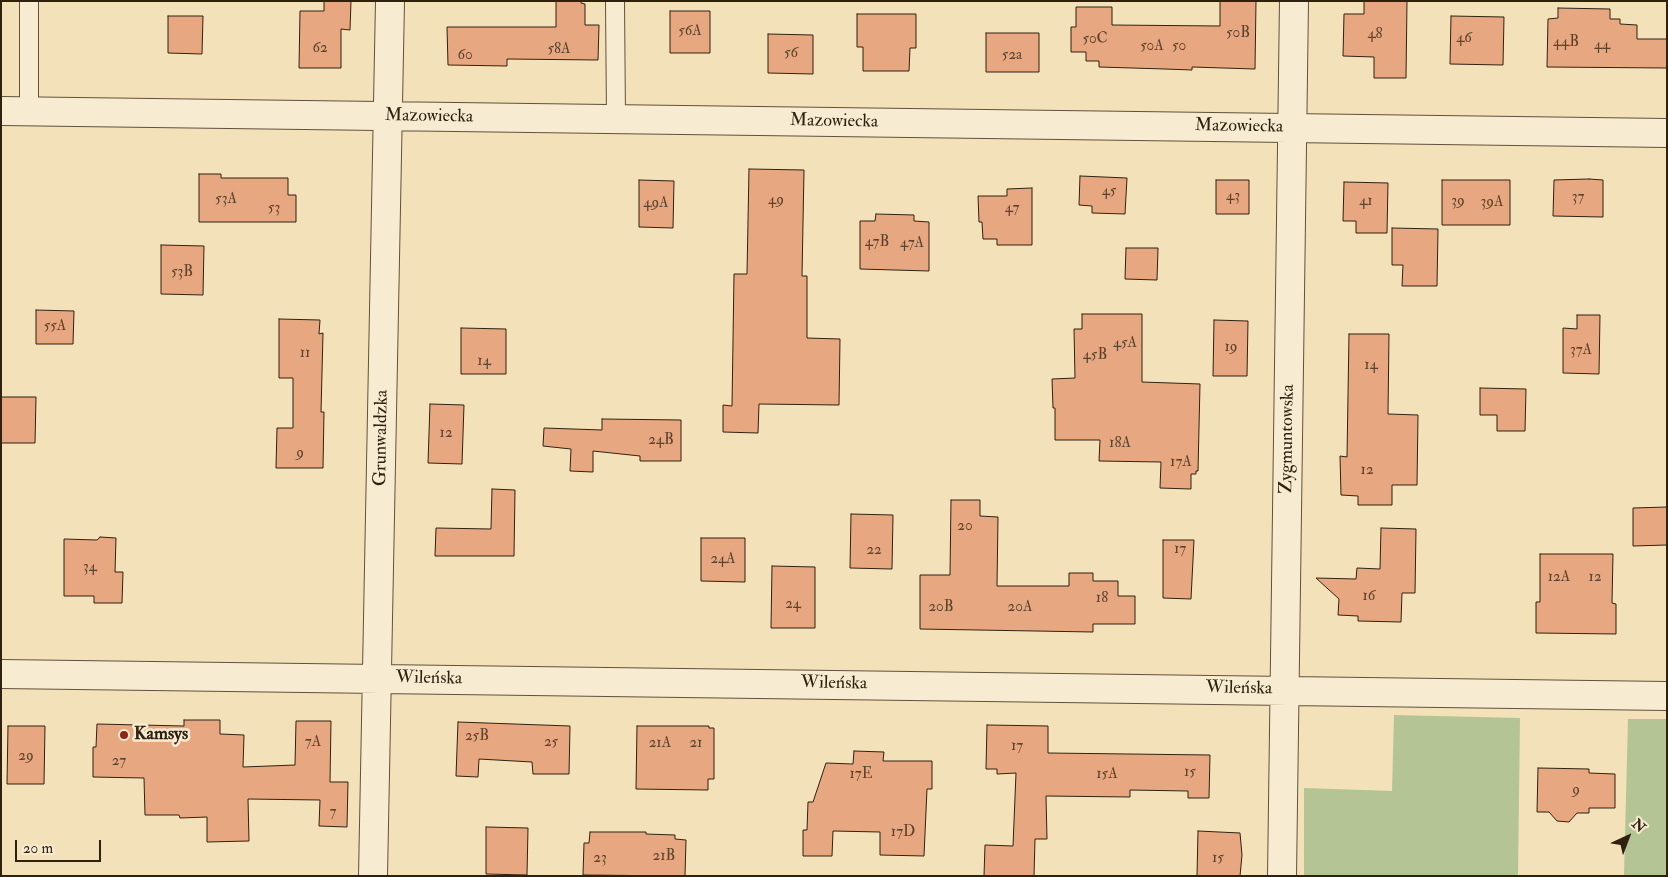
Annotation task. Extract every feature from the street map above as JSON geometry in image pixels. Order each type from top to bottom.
[{"type":"street","name":"Grunwaldzka","points":[[373,876],[390,1]]},
{"type":"street","name":"Zygmuntowska","points":[[1282,876],[1294,1]]},
{"type":"street","name":"Mazowiecka","points":[[1,111],[1667,133]]},
{"type":"street","name":"Wileńska","points":[[1,674],[1285,689],[1667,696]]},
{"type":"lane","points":[[29,1],[30,112]]},
{"type":"lane","points":[[615,1],[616,119]]},
{"type":"green space","points":[[1394,715],[1520,718],[1518,876],[1304,876],[1304,788],[1392,791]]},
{"type":"green space","points":[[1628,719],[1667,719],[1667,876],[1624,876]]},
{"type":"building","points":[[324,1],[351,1],[350,30],[341,29],[341,68],[299,68],[300,11],[324,11]]},
{"type":"building","points":[[556,1],[581,1],[581,3],[585,4],[585,25],[599,25],[598,60],[507,59],[507,66],[448,65],[447,27],[556,27]]},
{"type":"building","points":[[1220,1],[1256,1],[1255,69],[1192,67],[1192,70],[1099,67],[1099,61],[1086,61],[1086,52],[1071,52],[1071,27],[1076,27],[1076,7],[1112,7],[1112,25],[1220,26]]},
{"type":"building","points":[[1364,1],[1407,1],[1406,78],[1374,78],[1374,57],[1343,56],[1344,14],[1364,14]]},
{"type":"building","points":[[1558,8],[1610,9],[1610,19],[1620,19],[1620,24],[1637,25],[1637,39],[1667,39],[1667,68],[1547,67],[1548,19],[1558,18]]},
{"type":"building","points":[[670,11],[710,11],[710,53],[670,53]]},
{"type":"building","points":[[857,14],[916,14],[916,48],[910,48],[909,71],[863,71],[863,47],[857,47]]},
{"type":"building","points":[[168,16],[203,16],[202,54],[168,53]]},
{"type":"building","points":[[1451,16],[1504,17],[1503,65],[1450,64]]},
{"type":"building","points":[[986,33],[1039,33],[1039,72],[986,72]]},
{"type":"building","points":[[768,34],[813,35],[813,74],[768,73]]},
{"type":"building","points":[[749,169],[804,170],[802,276],[807,276],[807,338],[840,339],[839,405],[759,404],[758,433],[723,432],[723,405],[732,406],[734,274],[747,274]]},
{"type":"building","points":[[199,174],[221,174],[221,178],[288,178],[288,195],[296,195],[296,222],[199,222]]},
{"type":"building","points":[[1080,176],[1127,178],[1125,214],[1092,213],[1092,206],[1079,205]]},
{"type":"building","points":[[639,180],[674,181],[673,228],[639,227]]},
{"type":"building","points":[[1216,180],[1249,180],[1249,214],[1216,214]]},
{"type":"building","points":[[1442,180],[1510,180],[1510,225],[1442,225]]},
{"type":"building","points":[[1554,180],[1603,180],[1603,217],[1553,216]]},
{"type":"building","points":[[1344,182],[1388,183],[1387,233],[1356,233],[1356,221],[1343,221]]},
{"type":"building","points":[[1032,188],[1032,245],[997,245],[997,239],[983,239],[982,222],[979,222],[978,196],[1007,196],[1007,189]]},
{"type":"building","points":[[876,214],[914,215],[914,221],[929,222],[929,271],[860,269],[860,221],[875,221]]},
{"type":"building","points":[[1392,228],[1438,229],[1437,286],[1402,286],[1403,265],[1392,265]]},
{"type":"building","points":[[161,245],[204,246],[203,295],[161,294]]},
{"type":"building","points":[[1126,248],[1158,248],[1157,280],[1125,279]]},
{"type":"building","points":[[36,310],[74,311],[73,344],[36,344]]},
{"type":"building","points":[[1082,314],[1142,314],[1142,382],[1200,384],[1198,471],[1196,471],[1196,474],[1191,474],[1191,489],[1160,488],[1161,462],[1099,461],[1100,440],[1055,440],[1055,408],[1053,408],[1052,379],[1075,378],[1074,329],[1082,329]]},
{"type":"building","points":[[1577,315],[1600,315],[1599,374],[1563,373],[1563,328],[1577,329]]},
{"type":"building","points":[[279,319],[320,320],[319,334],[323,333],[321,412],[324,412],[323,468],[276,468],[277,428],[293,428],[293,378],[279,378]]},
{"type":"building","points":[[1214,320],[1248,321],[1247,376],[1213,376]]},
{"type":"building","points":[[461,328],[506,329],[506,374],[461,374]]},
{"type":"building","points":[[1349,334],[1389,334],[1388,414],[1418,415],[1417,485],[1392,485],[1392,505],[1358,505],[1358,496],[1341,495],[1340,456],[1347,457]]},
{"type":"building","points":[[1480,388],[1526,389],[1525,431],[1497,431],[1497,415],[1480,415]]},
{"type":"building","points":[[1,397],[36,397],[35,443],[1,443]]},
{"type":"building","points":[[430,404],[464,405],[462,464],[428,463]]},
{"type":"building","points":[[602,419],[681,420],[681,461],[640,461],[640,456],[593,451],[593,472],[570,471],[571,449],[543,446],[544,428],[602,430]]},
{"type":"building","points":[[492,489],[515,490],[514,556],[435,556],[436,528],[491,529]]},
{"type":"building","points":[[951,500],[980,500],[980,516],[998,517],[997,586],[1069,586],[1069,573],[1093,573],[1093,581],[1118,581],[1118,596],[1135,596],[1135,624],[1093,624],[1093,632],[920,629],[920,575],[950,575]]},
{"type":"building","points":[[1667,507],[1667,545],[1633,546],[1633,508]]},
{"type":"building","points":[[851,514],[893,515],[892,569],[850,568]]},
{"type":"building","points":[[1381,528],[1416,529],[1415,593],[1402,593],[1401,622],[1358,621],[1358,616],[1338,615],[1339,599],[1316,578],[1356,579],[1357,568],[1380,569]]},
{"type":"building","points":[[100,537],[116,538],[115,572],[123,572],[122,603],[94,603],[94,596],[64,596],[64,539],[97,540]]},
{"type":"building","points":[[701,538],[745,538],[745,582],[701,581]]},
{"type":"building","points":[[1163,540],[1194,540],[1191,599],[1163,598]]},
{"type":"building","points":[[1540,554],[1613,554],[1612,603],[1616,604],[1616,634],[1536,633],[1536,602],[1540,602]]},
{"type":"building","points":[[772,566],[815,567],[815,628],[771,628]]},
{"type":"building","points":[[184,720],[220,720],[220,734],[244,735],[243,767],[295,765],[296,721],[331,721],[330,782],[348,782],[347,827],[319,826],[320,800],[248,799],[249,841],[207,842],[207,817],[180,818],[179,815],[145,815],[144,778],[93,777],[93,747],[96,747],[97,724],[184,726]]},
{"type":"building","points":[[458,722],[570,726],[569,774],[533,774],[532,762],[479,759],[478,777],[456,776]]},
{"type":"building","points":[[987,725],[1048,726],[1048,753],[1210,755],[1209,798],[1188,798],[1188,791],[1130,790],[1130,797],[1046,796],[1047,839],[1035,839],[1034,876],[984,876],[985,845],[1013,846],[1016,773],[997,774],[997,769],[986,769]]},
{"type":"building","points":[[8,726],[45,726],[44,784],[7,784]]},
{"type":"building","points":[[637,726],[709,726],[709,728],[714,728],[714,779],[708,779],[708,790],[636,789]]},
{"type":"building","points":[[854,751],[884,752],[883,761],[932,761],[932,789],[927,789],[924,856],[880,855],[880,832],[833,831],[832,856],[803,856],[803,830],[807,830],[808,802],[813,802],[826,763],[853,764]]},
{"type":"building","points":[[1538,768],[1589,769],[1589,773],[1615,774],[1615,808],[1589,808],[1589,813],[1577,813],[1569,822],[1557,821],[1549,812],[1537,812]]},
{"type":"building","points":[[486,827],[528,828],[527,875],[486,874]]},
{"type":"building","points":[[1198,831],[1240,833],[1242,855],[1240,876],[1197,876]]},
{"type":"building","points":[[590,832],[646,832],[646,834],[675,835],[675,839],[686,840],[685,876],[583,875],[584,843],[589,843]]},
{"type":"place","name":"Kamsys","points":[[124,735]]}]
